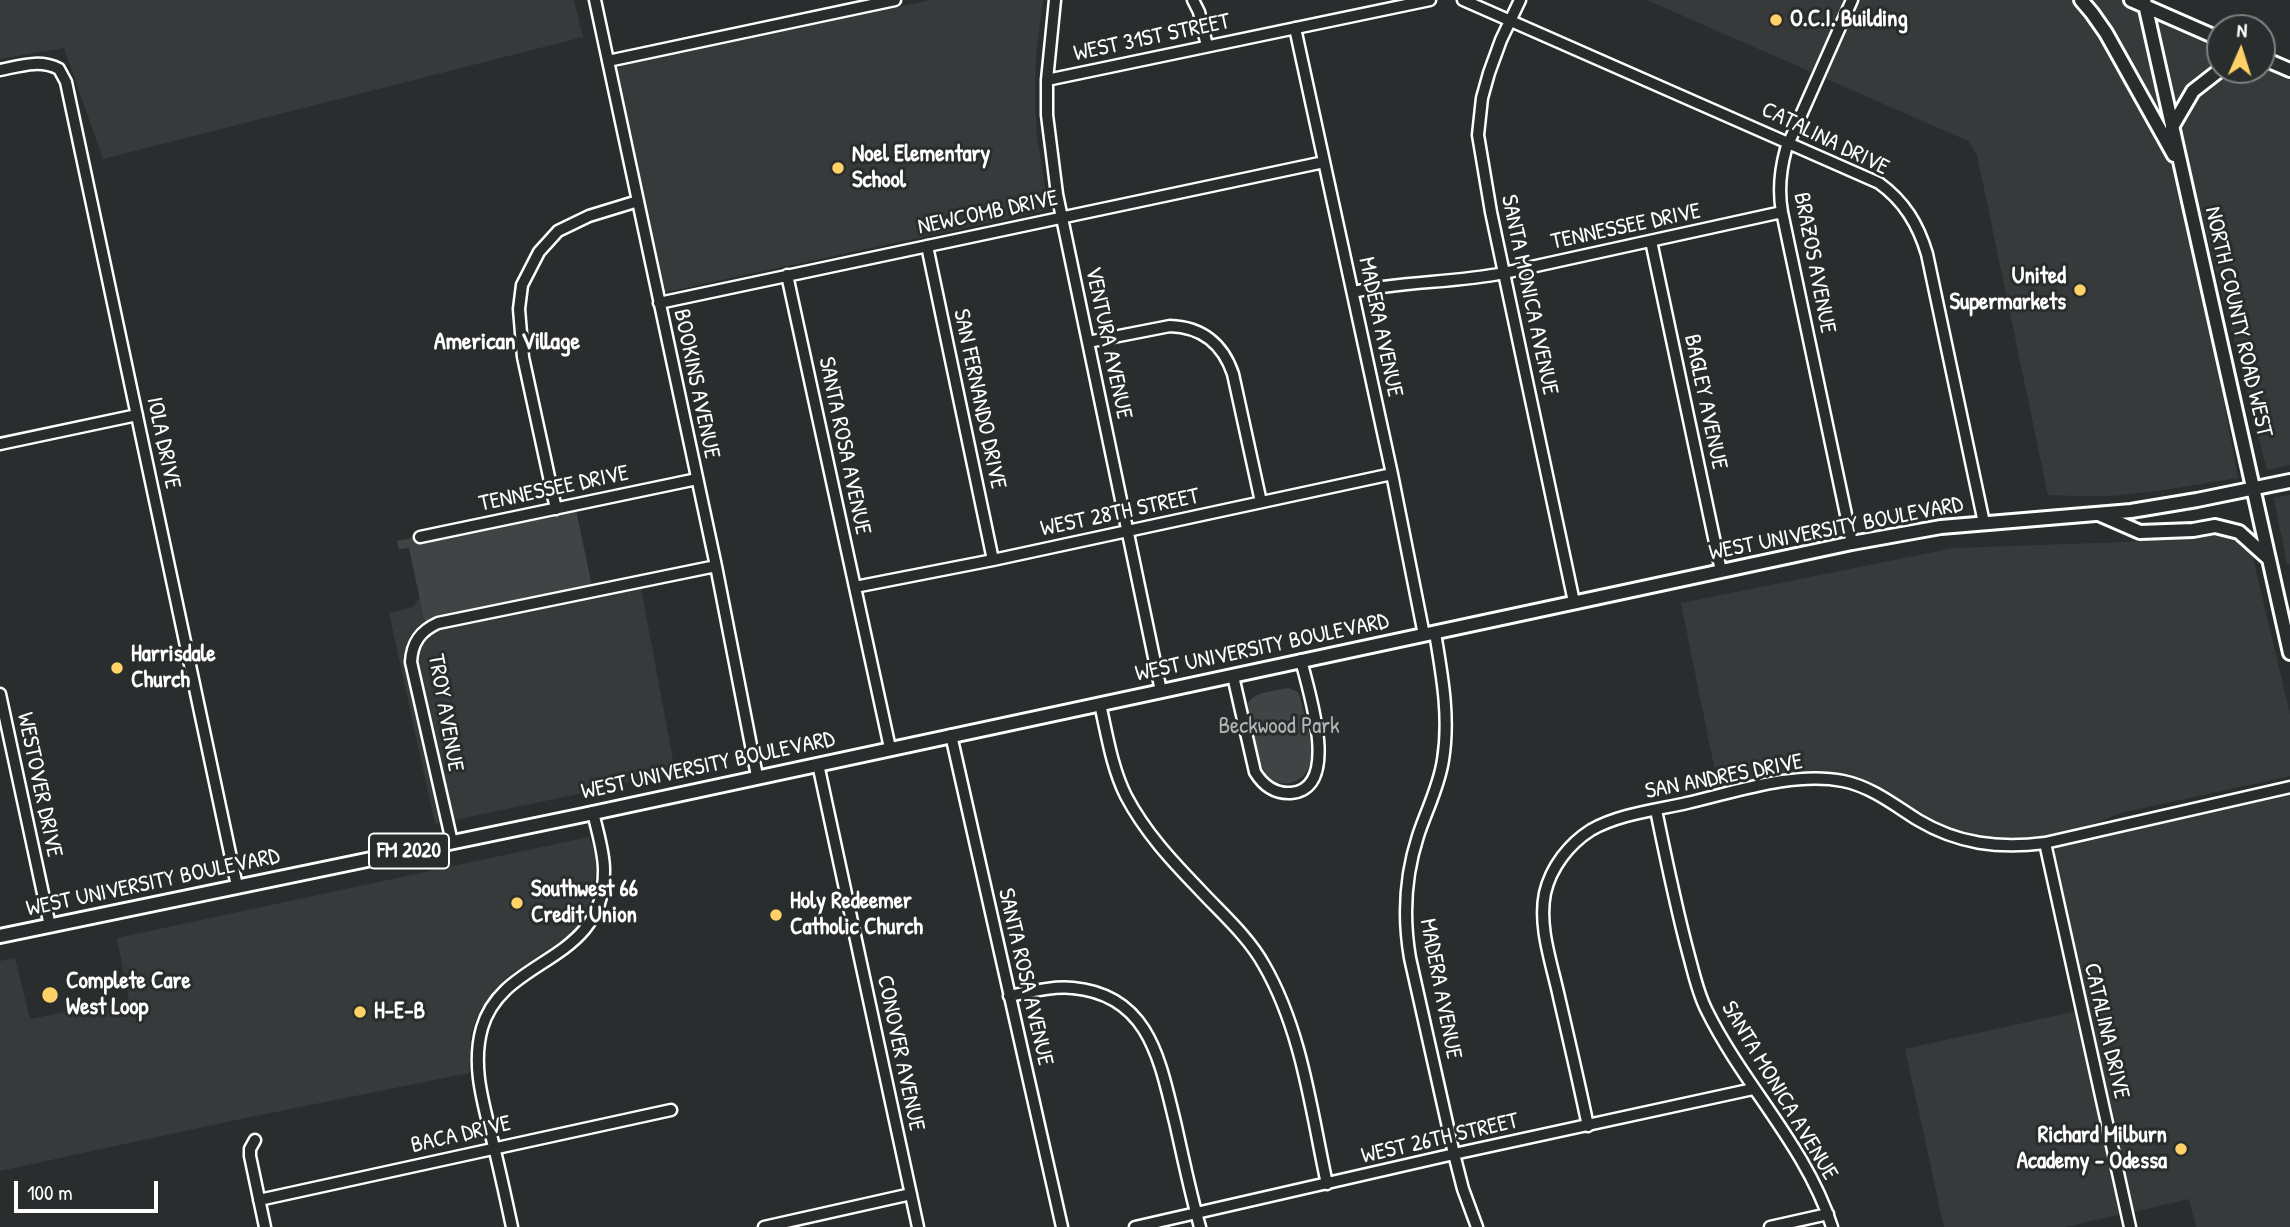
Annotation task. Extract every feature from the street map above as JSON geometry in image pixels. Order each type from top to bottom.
[{"type":"main road","points":[[2081,0],[2106,33],[2180,166]]},
{"type":"main road","points":[[2131,0],[2144,3],[2206,32]]},
{"type":"main road","name":"NORTH COUNTY ROAD WEST","points":[[2144,3],[2289,644]]},
{"type":"main road","points":[[2172,127],[2193,91],[2206,81]]},
{"type":"main road","name":"WEST UNIVERSITY BOULEVARD","points":[[0,936],[1852,543],[1984,523],[2131,511],[2290,481]]},
{"type":"main road","points":[[2098,513],[2140,532],[2215,526],[2239,531],[2269,559]]},
{"type":"street","name":"BOOKINS AVENUE","points":[[594,0],[716,566],[757,776]]},
{"type":"street","points":[[608,61],[895,0]]},
{"type":"street","name":"VENTURA AVENUE","points":[[1055,0],[1047,80],[1047,115],[1062,217],[1161,691]]},
{"type":"street","points":[[1193,0],[1199,12],[1207,46]]},
{"type":"street","name":"WEST 31ST STREET","points":[[1047,80],[1430,0]]},
{"type":"street","name":"CATALINA DRIVE","points":[[1463,0],[1789,141],[1879,183],[1899,200],[1912,216],[1927,254],[1984,523]]},
{"type":"street","name":"SANTA MONICA AVENUE","points":[[1520,0],[1501,40],[1482,97],[1478,135],[1504,273],[1574,602]]},
{"type":"street","name":"BRAZOS AVENUE","points":[[1852,0],[1789,141],[1781,167],[1779,186],[1782,212],[1852,543]]},
{"type":"street","name":"MADERA AVENUE","points":[[1295,28],[1392,474],[1445,693],[1446,739],[1438,780],[1411,860],[1405,917],[1410,958],[1454,1154],[1477,1227]]},
{"type":"street","name":"IOLA DRIVE","points":[[0,70],[36,63],[59,69],[63,74],[237,886]]},
{"type":"street","name":"NEWCOMB DRIVE","points":[[659,303],[1324,162]]},
{"type":"street","points":[[556,509],[523,357],[519,309],[522,285],[539,252],[558,231],[589,216],[638,201]]},
{"type":"street","name":"TENNESSEE DRIVE","points":[[1353,292],[1382,286],[1471,279],[1504,273],[1782,212]]},
{"type":"street","name":"BAGLEY AVENUE","points":[[1651,241],[1721,571]]},
{"type":"street","name":"SAN FERNANDO DRIVE","points":[[927,246],[993,560]]},
{"type":"street","name":"SANTA ROSA AVENUE","points":[[787,275],[890,748]]},
{"type":"street","points":[[1088,342],[1181,326],[1201,333],[1218,346],[1233,374],[1261,502]]},
{"type":"street","points":[[0,444],[137,415]]},
{"type":"street","name":"WEST 28TH STREET","points":[[855,587],[1392,474]]},
{"type":"street","name":"TENNESSEE DRIVE","points":[[420,537],[697,479]]},
{"type":"street","name":"TROY AVENUE","points":[[452,842],[411,662],[414,646],[421,634],[438,623],[716,566]]},
{"type":"street","points":[[1233,676],[1255,772],[1270,789],[1296,792],[1314,779],[1320,757],[1301,660]]},
{"type":"street","name":"WESTOVER DRIVE","points":[[0,694],[50,926]]},
{"type":"street","points":[[1100,704],[1112,757],[1125,795],[1146,830],[1168,857],[1235,926],[1263,962],[1284,1003],[1297,1046],[1327,1184]]},
{"type":"street","name":"SANTA ROSA AVENUE","points":[[951,735],[1062,1227]]},
{"type":"street","name":"CONOVER AVENUE","points":[[818,764],[918,1227]]},
{"type":"street","name":"SAN ANDRES DRIVE","points":[[1588,1126],[1549,953],[1544,922],[1545,896],[1552,874],[1578,839],[1606,823],[1790,780],[1821,778],[1867,788],[1943,833],[1970,842],[1998,846],[2045,843],[2290,787]]},
{"type":"street","name":"SANTA MONICA AVENUE","points":[[1656,810],[1696,984],[1708,1014],[1753,1089],[1780,1123],[1809,1171],[1832,1227]]},
{"type":"street","points":[[512,1227],[478,1075],[480,1038],[483,1025],[496,1001],[513,983],[561,952],[583,932],[592,918],[602,893],[604,868],[593,812]]},
{"type":"street","name":"CATALINA DRIVE","points":[[2045,843],[2130,1227]]},
{"type":"street","points":[[1009,996],[1057,988],[1083,990],[1108,998],[1136,1019],[1147,1033],[1161,1065],[1200,1227]]},
{"type":"street","name":"WEST 26TH STREET","points":[[1135,1227],[1753,1089]]},
{"type":"street","name":"BACA DRIVE","points":[[259,1200],[671,1110]]},
{"type":"street","points":[[255,1140],[250,1156],[265,1227]]},
{"type":"street","points":[[764,1227],[911,1194]]},
{"type":"street","points":[[1770,1227],[1828,1214]]},
{"type":"shaded area","points":[[0,0],[574,0],[583,37],[103,159],[64,48],[0,59]]},
{"type":"shaded area","name":"Noel Elementary School","points":[[931,0],[1043,0],[1036,56],[1035,100],[1037,135],[1047,201],[1044,211],[656,294],[664,291],[660,287],[615,71],[629,63]]},
{"type":"shaded area","points":[[1647,0],[2135,0],[2206,32],[2206,84],[2276,84],[2276,62],[2290,69],[2290,465],[2267,470],[2153,23],[2238,478],[2112,496],[2048,495],[1977,155],[1968,141]]},
{"type":"shaded area","points":[[2290,495],[2290,564],[2287,565],[2274,498]]},
{"type":"shaded area","points":[[2213,532],[2236,536],[2252,554],[2290,714],[2290,776],[2121,813],[2045,843],[1964,841],[1861,786],[1812,778],[1720,796],[1681,603],[1954,548],[2126,542]]},
{"type":"shaded area","points":[[640,582],[675,771],[435,824],[389,613],[413,607],[420,597],[426,627]]},
{"type":"shaded area","points":[[2290,793],[2290,1227],[2196,1227],[2189,1199],[2134,1212],[2055,855],[2056,849],[2061,844]]},
{"type":"shaded area","points":[[589,837],[595,853],[596,871],[586,913],[568,936],[512,973],[492,992],[480,1010],[471,1032],[469,1073],[0,1171],[0,961],[15,958],[30,1019],[129,1000],[117,938]]},
{"type":"shaded area","points":[[2082,1010],[2127,1213],[2065,1227],[1944,1227],[1905,1049]]},
{"type":"green space","points":[[575,505],[593,591],[426,628],[409,548],[399,549],[397,541]]},
{"type":"green space","name":"Beckwood Park","points":[[1288,688],[1298,692],[1300,697],[1311,757],[1306,773],[1300,779],[1286,784],[1271,779],[1261,766],[1253,739],[1248,703],[1261,694]]},
{"type":"place","name":"O.C.I. Building","points":[[1776,20]]},
{"type":"place","name":"Noel Elementary School","points":[[838,168]]},
{"type":"place","name":"United Supermarkets","points":[[2080,290]]},
{"type":"place","name":"Harrisdale Church","points":[[117,668]]},
{"type":"place","name":"Southwest 66 Credit Union","points":[[517,903]]},
{"type":"place","name":"Holy Redeemer Catholic Church","points":[[776,915]]},
{"type":"place","name":"Complete Care West Loop","points":[[50,995]]},
{"type":"place","name":"H-E-B","points":[[360,1012]]},
{"type":"place","name":"Richard Milburn Academy - Odessa","points":[[2181,1149]]},
{"type":"district","name":"American Village","points":[[507,343]]}]
